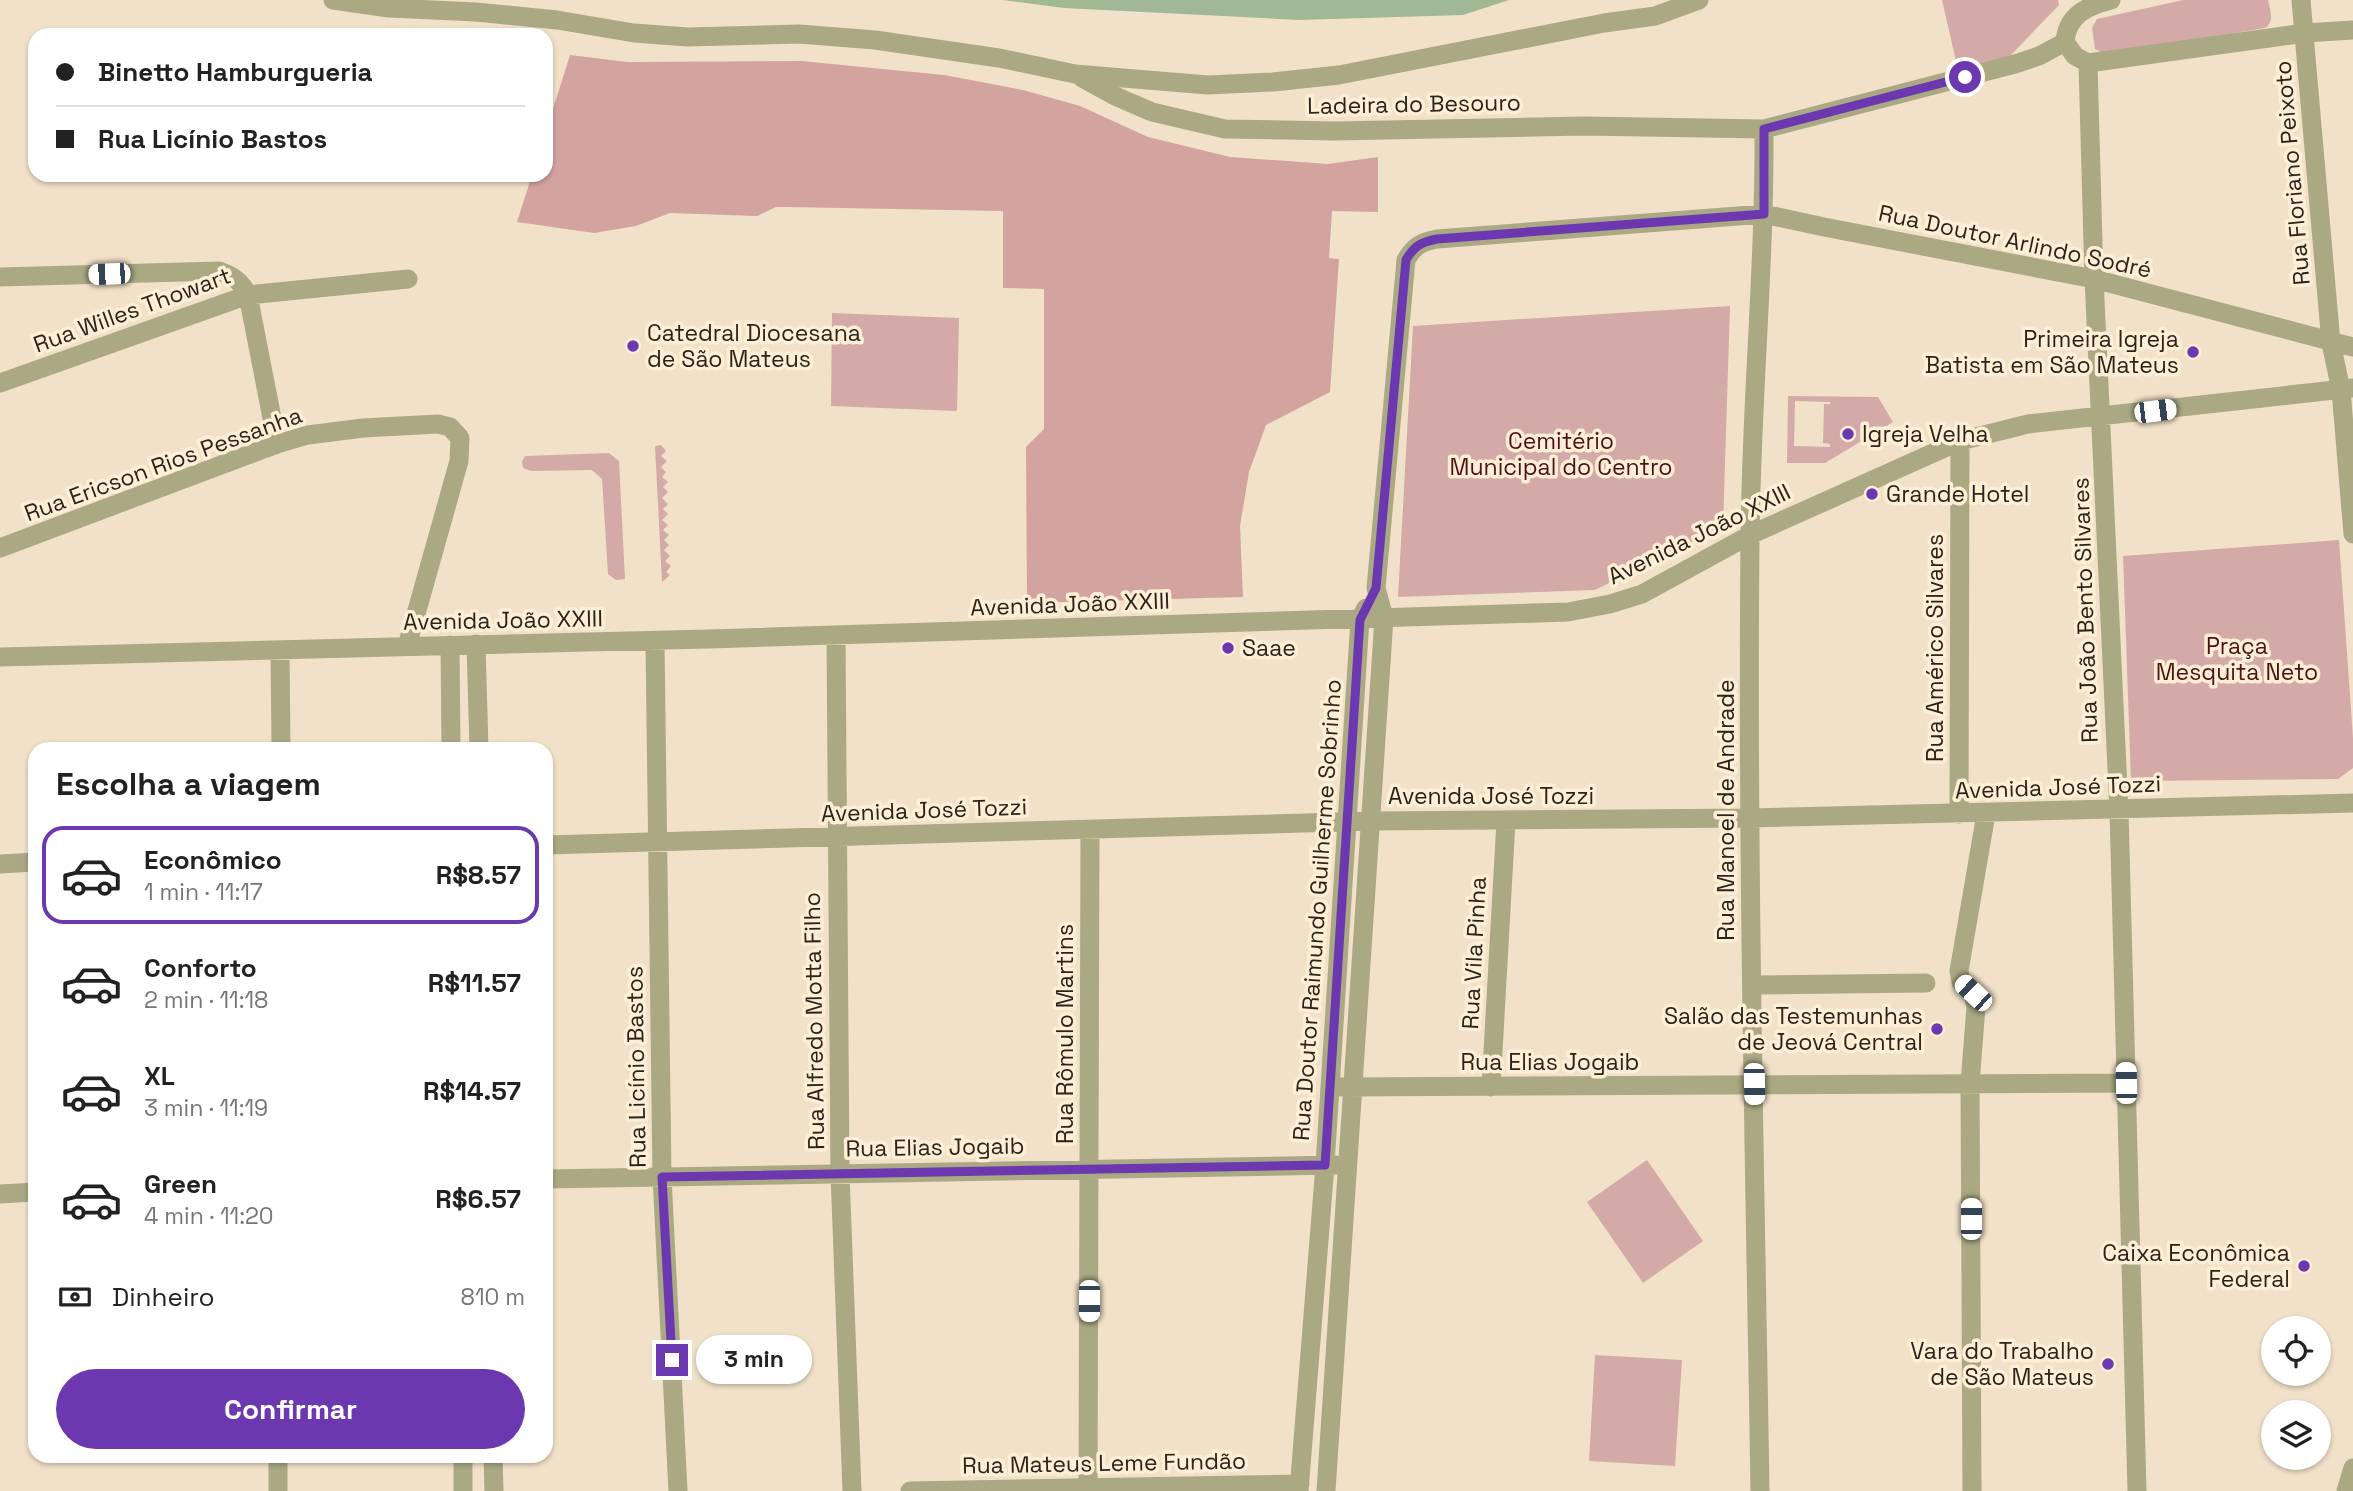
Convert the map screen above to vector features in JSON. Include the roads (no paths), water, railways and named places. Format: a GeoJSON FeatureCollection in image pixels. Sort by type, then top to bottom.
{"type":"FeatureCollection","features":[{"type":"Feature","properties":{"kind":"street"},"geometry":{"type":"LineString","coordinates":[[333,0],[389,8],[476,12],[556,20],[634,33],[688,37],[799,34],[875,40],[999,58],[1075,74],[1208,85],[1339,75],[1604,23],[1655,16],[1699,0]]}},
{"type":"Feature","properties":{"kind":"street"},"geometry":{"type":"LineString","coordinates":[[2111,0],[2094,4],[2075,17],[2066,30],[2065,42],[2075,56],[2088,63],[2305,33],[2353,30]]}},
{"type":"Feature","properties":{"kind":"street","name":"Rua Floriano Peixoto"},"geometry":{"type":"LineString","coordinates":[[2301,0],[2331,342]]}},
{"type":"Feature","properties":{"kind":"street","name":"Ladeira do Besouro"},"geometry":{"type":"LineString","coordinates":[[1075,74],[1115,96],[1152,111],[1225,129],[1335,131],[1584,125],[1764,129],[2015,64],[2039,56],[2065,42]]}},
{"type":"Feature","properties":{"kind":"street","name":"Rua João Bento Silvares"},"geometry":{"type":"LineString","coordinates":[[2088,63],[2094,279],[2119,811],[2137,1491]]}},
{"type":"Feature","properties":{"kind":"street","name":"Rua Manoel de Andrade"},"geometry":{"type":"LineString","coordinates":[[1760,1491],[1750,818],[1750,535],[1764,214],[1764,129]]}},
{"type":"Feature","properties":{"kind":"street","name":"Rua Doutor Arlindo Sodré"},"geometry":{"type":"LineString","coordinates":[[1406,260],[1412,250],[1422,242],[1437,239],[1764,214],[2094,279],[2353,347]]}},
{"type":"Feature","properties":{"kind":"street","name":"Rua Doutor Raimundo Guilherme Sobrinho"},"geometry":{"type":"LineString","coordinates":[[1325,1491],[1384,618],[1376,588],[1406,260]]}},
{"type":"Feature","properties":{"kind":"street"},"geometry":{"type":"LineString","coordinates":[[0,277],[219,271],[232,275],[242,284],[248,295],[277,444]]}},
{"type":"Feature","properties":{"kind":"street","name":"Rua Willes Thowart"},"geometry":{"type":"LineString","coordinates":[[0,383],[248,295],[408,279]]}},
{"type":"Feature","properties":{"kind":"street"},"geometry":{"type":"LineString","coordinates":[[2331,342],[2347,389],[2353,534]]}},
{"type":"Feature","properties":{"kind":"street"},"geometry":{"type":"LineString","coordinates":[[2101,417],[2347,389]]}},
{"type":"Feature","properties":{"kind":"street","name":"Avenida João XXIII"},"geometry":{"type":"LineString","coordinates":[[0,657],[655,642],[1568,612],[1610,604],[1642,594],[1750,535],[1960,441],[2028,424],[2101,417]]}},
{"type":"Feature","properties":{"kind":"street","name":"Rua Ericson Rios Pessanha"},"geometry":{"type":"LineString","coordinates":[[0,548],[277,444],[308,435],[363,428],[438,424],[450,427],[460,438],[459,461],[407,646]]}},
{"type":"Feature","properties":{"kind":"street","name":"Rua Américo Silvares"},"geometry":{"type":"LineString","coordinates":[[1959,814],[1960,441]]}},
{"type":"Feature","properties":{"kind":"street","name":"Rua Doutor Raimundo Guilherme Sobrinho"},"geometry":{"type":"LineString","coordinates":[[1300,1488],[1325,1165],[1360,620],[1376,588]]}},
{"type":"Feature","properties":{"kind":"street","name":"Rua Alfredo Motta Filho"},"geometry":{"type":"LineString","coordinates":[[836,635],[840,1173],[852,1491]]}},
{"type":"Feature","properties":{"kind":"street","name":"Rua Licínio Bastos"},"geometry":{"type":"LineString","coordinates":[[655,642],[662,1177],[678,1491]]}},
{"type":"Feature","properties":{"kind":"street"},"geometry":{"type":"LineString","coordinates":[[476,644],[479,742]]}},
{"type":"Feature","properties":{"kind":"street"},"geometry":{"type":"LineString","coordinates":[[450,645],[451,742]]}},
{"type":"Feature","properties":{"kind":"street"},"geometry":{"type":"LineString","coordinates":[[280,650],[281,742]]}},
{"type":"Feature","properties":{"kind":"street"},"geometry":{"type":"LineString","coordinates":[[1353,722],[1376,723]]}},
{"type":"Feature","properties":{"kind":"street","name":"Avenida José Tozzi"},"geometry":{"type":"LineString","coordinates":[[553,845],[1372,821],[1986,814],[2353,803]]}},
{"type":"Feature","properties":{"kind":"street"},"geometry":{"type":"LineString","coordinates":[[1972,1491],[1970,1083],[1976,999],[1961,982],[1959,971],[1986,814]]}},
{"type":"Feature","properties":{"kind":"street","name":"Rua Vila Pinha"},"geometry":{"type":"LineString","coordinates":[[1490,1087],[1506,821]]}},
{"type":"Feature","properties":{"kind":"street","name":"Rua Rômulo Martins"},"geometry":{"type":"LineString","coordinates":[[1088,1489],[1090,830]]}},
{"type":"Feature","properties":{"kind":"street"},"geometry":{"type":"LineString","coordinates":[[0,864],[28,862]]}},
{"type":"Feature","properties":{"kind":"street"},"geometry":{"type":"LineString","coordinates":[[1752,985],[1926,983]]}},
{"type":"Feature","properties":{"kind":"street","name":"Rua Elias Jogaib"},"geometry":{"type":"LineString","coordinates":[[1329,1086],[2126,1083]]}},
{"type":"Feature","properties":{"kind":"street","name":"Rua Elias Jogaib"},"geometry":{"type":"LineString","coordinates":[[553,1179],[1347,1165]]}},
{"type":"Feature","properties":{"kind":"street"},"geometry":{"type":"LineString","coordinates":[[0,1194],[28,1192]]}},
{"type":"Feature","properties":{"kind":"street"},"geometry":{"type":"LineString","coordinates":[[278,1463],[278,1491]]}},
{"type":"Feature","properties":{"kind":"street"},"geometry":{"type":"LineString","coordinates":[[463,1463],[463,1491]]}},
{"type":"Feature","properties":{"kind":"street"},"geometry":{"type":"LineString","coordinates":[[493,1463],[494,1491]]}},
{"type":"Feature","properties":{"kind":"street"},"geometry":{"type":"LineString","coordinates":[[2346,1491],[2353,1468]]}},
{"type":"Feature","properties":{"kind":"street","name":"Rua Mateus Leme Fundão"},"geometry":{"type":"LineString","coordinates":[[910,1491],[1300,1488]]}},
{"type":"Feature","properties":{"kind":"place","name":"Catedral Diocesana de São Mateus"},"geometry":{"type":"Point","coordinates":[633,346]}},
{"type":"Feature","properties":{"kind":"place","name":"Primeira Igreja Batista em São Mateus"},"geometry":{"type":"Point","coordinates":[2193,352]}},
{"type":"Feature","properties":{"kind":"place","name":"Igreja Velha"},"geometry":{"type":"Point","coordinates":[1848,434]}},
{"type":"Feature","properties":{"kind":"place","name":"Grande Hotel"},"geometry":{"type":"Point","coordinates":[1872,494]}},
{"type":"Feature","properties":{"kind":"place","name":"Saae"},"geometry":{"type":"Point","coordinates":[1228,648]}},
{"type":"Feature","properties":{"kind":"place","name":"Salão das Testemunhas de Jeová Central"},"geometry":{"type":"Point","coordinates":[1937,1029]}},
{"type":"Feature","properties":{"kind":"place","name":"Caixa Econômica Federal"},"geometry":{"type":"Point","coordinates":[2304,1266]}},
{"type":"Feature","properties":{"kind":"place","name":"Vara do Trabalho de São Mateus"},"geometry":{"type":"Point","coordinates":[2108,1364]}},
{"type":"Feature","properties":{"kind":"park label","name":"Cemitério Municipal do Centro"},"geometry":{"type":"Point","coordinates":[1561,454]}},
{"type":"Feature","properties":{"kind":"park label","name":"Praça Mesquita Neto"},"geometry":{"type":"Point","coordinates":[2237,659]}}]}
